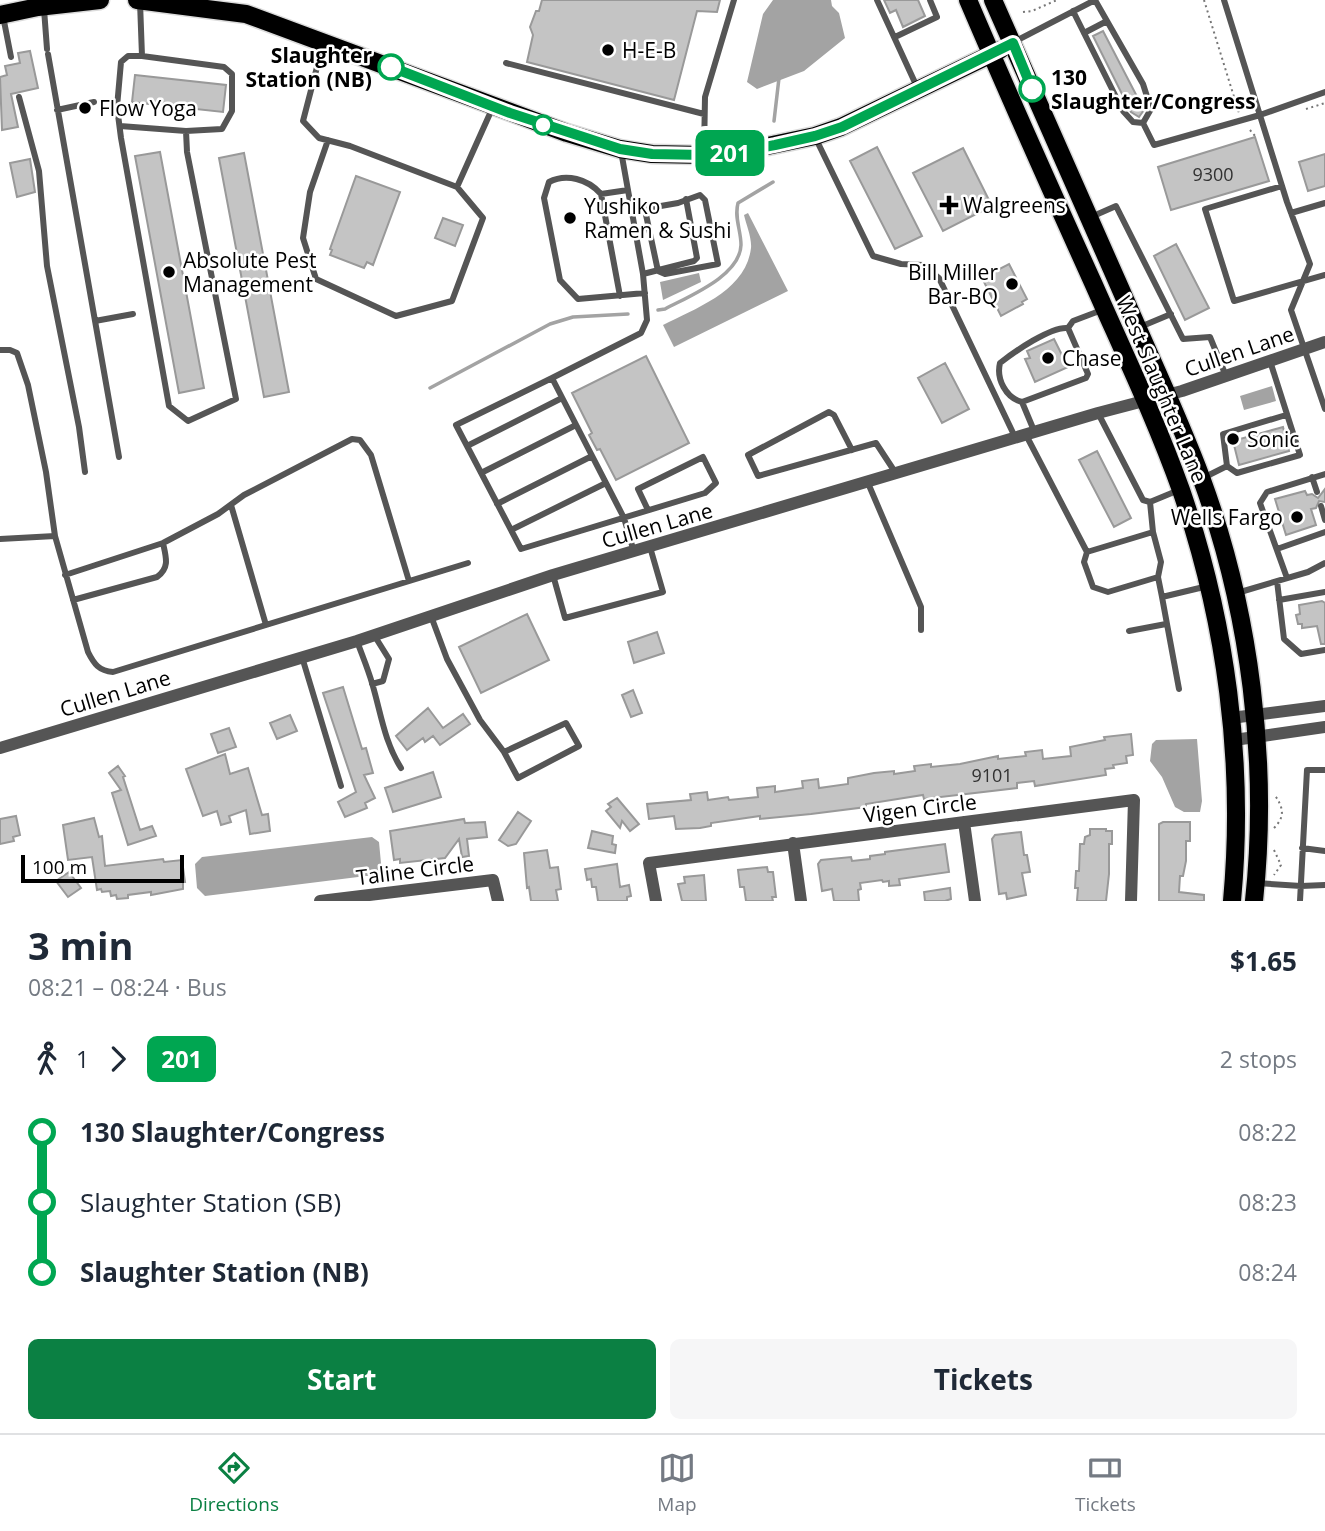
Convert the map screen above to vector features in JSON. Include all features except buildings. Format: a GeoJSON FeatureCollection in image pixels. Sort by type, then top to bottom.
{"type":"FeatureCollection","features":[{"type":"Feature","properties":{"kind":"main road"},"geometry":{"type":"LineString","coordinates":[[1,14],[44,3],[100,0]]}},
{"type":"Feature","properties":{"kind":"main road"},"geometry":{"type":"LineString","coordinates":[[139,0],[246,14],[567,133],[620,149],[652,154],[704,155],[739,152],[815,136],[868,114],[1013,43]]}},
{"type":"Feature","properties":{"kind":"main road","name":"West Slaughter Lane"},"geometry":{"type":"LineString","coordinates":[[968,0],[1145,401],[1181,490],[1209,586],[1234,740],[1236,822],[1232,901]]}},
{"type":"Feature","properties":{"kind":"main road","name":"West Slaughter Lane"},"geometry":{"type":"LineString","coordinates":[[993,0],[1202,479],[1236,593],[1257,736],[1259,826],[1255,892]]}},
{"type":"Feature","properties":{"kind":"street","name":"Cullen Lane"},"geometry":{"type":"LineString","coordinates":[[0,748],[357,641],[553,575],[1166,395],[1325,342]]}},
{"type":"Feature","properties":{"kind":"street"},"geometry":{"type":"LineString","coordinates":[[1231,718],[1325,706]]}},
{"type":"Feature","properties":{"kind":"street"},"geometry":{"type":"LineString","coordinates":[[1234,740],[1325,727]]}},
{"type":"Feature","properties":{"kind":"street","name":"Vigen Circle"},"geometry":{"type":"LineString","coordinates":[[656,901],[649,863],[1134,800],[1135,841],[1131,901]]}},
{"type":"Feature","properties":{"kind":"street"},"geometry":{"type":"LineString","coordinates":[[964,822],[975,901]]}},
{"type":"Feature","properties":{"kind":"street"},"geometry":{"type":"LineString","coordinates":[[793,844],[801,901]]}},
{"type":"Feature","properties":{"kind":"street","name":"Taline Circle"},"geometry":{"type":"LineString","coordinates":[[320,901],[493,880],[498,901]]}},
{"type":"Feature","properties":{"kind":"lane"},"geometry":{"type":"LineString","coordinates":[[139,0],[142,57]]}},
{"type":"Feature","properties":{"kind":"lane"},"geometry":{"type":"LineString","coordinates":[[704,155],[705,97],[734,0]]}},
{"type":"Feature","properties":{"kind":"lane"},"geometry":{"type":"LineString","coordinates":[[877,0],[918,89]]}},
{"type":"Feature","properties":{"kind":"lane"},"geometry":{"type":"LineString","coordinates":[[895,37],[937,17],[930,0]]}},
{"type":"Feature","properties":{"kind":"lane"},"geometry":{"type":"LineString","coordinates":[[1013,43],[1095,0],[1143,84],[1152,109],[1143,123]]}},
{"type":"Feature","properties":{"kind":"lane"},"geometry":{"type":"LineString","coordinates":[[1224,0],[1282,186],[1310,264],[1291,310],[1325,409]]}},
{"type":"Feature","properties":{"kind":"lane"},"geometry":{"type":"LineString","coordinates":[[44,3],[57,110],[119,457]]}},
{"type":"Feature","properties":{"kind":"lane"},"geometry":{"type":"LineString","coordinates":[[1073,11],[1123,111],[1133,122],[1143,123]]}},
{"type":"Feature","properties":{"kind":"lane"},"geometry":{"type":"LineString","coordinates":[[1,14],[12,57]]}},
{"type":"Feature","properties":{"kind":"lane"},"geometry":{"type":"LineString","coordinates":[[1084,33],[1107,21]]}},
{"type":"Feature","properties":{"kind":"lane"},"geometry":{"type":"LineString","coordinates":[[324,42],[303,121],[319,138],[328,140],[350,146],[457,187],[483,218],[452,300],[396,316],[316,279],[303,238],[310,192],[328,140]]}},
{"type":"Feature","properties":{"kind":"lane"},"geometry":{"type":"LineString","coordinates":[[120,126],[186,131],[222,130],[232,111],[232,74],[224,67],[128,55],[121,62],[117,107],[120,126],[169,406],[188,421],[236,399],[187,152],[186,131]]}},
{"type":"Feature","properties":{"kind":"lane"},"geometry":{"type":"LineString","coordinates":[[506,63],[704,114]]}},
{"type":"Feature","properties":{"kind":"lane"},"geometry":{"type":"LineString","coordinates":[[1143,123],[1154,145],[1261,115],[1325,92]]}},
{"type":"Feature","properties":{"kind":"lane"},"geometry":{"type":"LineString","coordinates":[[19,97],[39,171],[44,204],[47,266],[79,427],[85,472]]}},
{"type":"Feature","properties":{"kind":"lane"},"geometry":{"type":"LineString","coordinates":[[57,110],[94,102]]}},
{"type":"Feature","properties":{"kind":"lane"},"geometry":{"type":"LineString","coordinates":[[457,187],[493,105]]}},
{"type":"Feature","properties":{"kind":"lane"},"geometry":{"type":"LineString","coordinates":[[815,136],[873,256],[901,264],[923,265],[939,278],[1087,552],[1084,562],[1093,587],[1108,592],[1158,577]]}},
{"type":"Feature","properties":{"kind":"lane"},"geometry":{"type":"LineString","coordinates":[[620,149],[643,274],[647,320],[641,333],[456,425],[521,549],[705,493],[716,484],[703,457],[638,489],[648,510]]}},
{"type":"Feature","properties":{"kind":"lane"},"geometry":{"type":"LineString","coordinates":[[620,296],[601,194],[592,183],[564,177],[549,182],[544,190],[544,198],[560,280],[564,286],[578,299],[620,296],[645,293]]}},
{"type":"Feature","properties":{"kind":"lane"},"geometry":{"type":"LineString","coordinates":[[1282,186],[1205,209],[1234,301],[1325,275]]}},
{"type":"Feature","properties":{"kind":"lane"},"geometry":{"type":"LineString","coordinates":[[601,194],[628,190]]}},
{"type":"Feature","properties":{"kind":"lane"},"geometry":{"type":"LineString","coordinates":[[632,211],[678,204],[700,195],[705,200],[718,264],[665,274],[658,271]]}},
{"type":"Feature","properties":{"kind":"lane"},"geometry":{"type":"LineString","coordinates":[[643,274],[697,258],[686,199]]}},
{"type":"Feature","properties":{"kind":"lane"},"geometry":{"type":"LineString","coordinates":[[1291,213],[1325,203]]}},
{"type":"Feature","properties":{"kind":"lane"},"geometry":{"type":"LineString","coordinates":[[1089,218],[1116,206],[1183,339],[1210,337],[1226,376]]}},
{"type":"Feature","properties":{"kind":"lane"},"geometry":{"type":"LineString","coordinates":[[645,210],[658,271]]}},
{"type":"Feature","properties":{"kind":"lane"},"geometry":{"type":"LineString","coordinates":[[637,239],[649,228]]}},
{"type":"Feature","properties":{"kind":"lane"},"geometry":{"type":"LineString","coordinates":[[1069,328],[1073,321],[1104,309]]}},
{"type":"Feature","properties":{"kind":"lane"},"geometry":{"type":"LineString","coordinates":[[95,321],[132,314]]}},
{"type":"Feature","properties":{"kind":"lane"},"geometry":{"type":"LineString","coordinates":[[1137,328],[1171,314]]}},
{"type":"Feature","properties":{"kind":"lane"},"geometry":{"type":"LineString","coordinates":[[1063,327],[1069,328],[1088,374],[1086,378],[1022,402],[1011,397],[999,372],[1000,363],[1034,341],[1063,327]]}},
{"type":"Feature","properties":{"kind":"lane"},"geometry":{"type":"LineString","coordinates":[[0,350],[18,353],[22,362],[65,575],[93,662],[106,672],[468,563]]}},
{"type":"Feature","properties":{"kind":"lane"},"geometry":{"type":"LineString","coordinates":[[1269,360],[1300,455],[1237,473],[1227,466],[1223,434],[1286,415]]}},
{"type":"Feature","properties":{"kind":"lane"},"geometry":{"type":"LineString","coordinates":[[552,378],[624,518],[634,552]]}},
{"type":"Feature","properties":{"kind":"lane"},"geometry":{"type":"LineString","coordinates":[[467,446],[562,398]]}},
{"type":"Feature","properties":{"kind":"lane"},"geometry":{"type":"LineString","coordinates":[[1022,402],[1026,435]]}},
{"type":"Feature","properties":{"kind":"lane"},"geometry":{"type":"LineString","coordinates":[[852,450],[834,415],[829,412],[748,456],[758,476],[852,450],[876,443],[896,474]]}},
{"type":"Feature","properties":{"kind":"lane"},"geometry":{"type":"LineString","coordinates":[[1098,414],[1143,500],[1150,502],[1181,490]]}},
{"type":"Feature","properties":{"kind":"lane"},"geometry":{"type":"LineString","coordinates":[[481,473],[576,425]]}},
{"type":"Feature","properties":{"kind":"lane"},"geometry":{"type":"LineString","coordinates":[[65,575],[163,543],[195,527],[244,495],[352,439],[360,440],[371,455],[409,581]]}},
{"type":"Feature","properties":{"kind":"lane"},"geometry":{"type":"LineString","coordinates":[[497,504],[592,456]]}},
{"type":"Feature","properties":{"kind":"lane"},"geometry":{"type":"LineString","coordinates":[[1202,479],[1227,466]]}},
{"type":"Feature","properties":{"kind":"lane"},"geometry":{"type":"LineString","coordinates":[[1287,578],[1260,503],[1267,492],[1325,474]]}},
{"type":"Feature","properties":{"kind":"lane"},"geometry":{"type":"LineString","coordinates":[[1312,477],[1317,492]]}},
{"type":"Feature","properties":{"kind":"lane"},"geometry":{"type":"LineString","coordinates":[[511,530],[606,483]]}},
{"type":"Feature","properties":{"kind":"lane"},"geometry":{"type":"LineString","coordinates":[[867,483],[921,607],[921,631]]}},
{"type":"Feature","properties":{"kind":"lane"},"geometry":{"type":"LineString","coordinates":[[1150,502],[1153,532],[1161,562],[1158,577],[1179,688]]}},
{"type":"Feature","properties":{"kind":"lane"},"geometry":{"type":"LineString","coordinates":[[231,505],[266,625]]}},
{"type":"Feature","properties":{"kind":"lane"},"geometry":{"type":"LineString","coordinates":[[1321,506],[1325,520]]}},
{"type":"Feature","properties":{"kind":"lane"},"geometry":{"type":"LineString","coordinates":[[1087,552],[1153,532]]}},
{"type":"Feature","properties":{"kind":"lane"},"geometry":{"type":"LineString","coordinates":[[1277,549],[1325,532]]}},
{"type":"Feature","properties":{"kind":"lane"},"geometry":{"type":"LineString","coordinates":[[0,539],[55,536]]}},
{"type":"Feature","properties":{"kind":"lane"},"geometry":{"type":"LineString","coordinates":[[73,600],[158,577],[164,572],[167,563],[163,543]]}},
{"type":"Feature","properties":{"kind":"lane"},"geometry":{"type":"LineString","coordinates":[[553,575],[565,618],[663,592],[650,547]]}},
{"type":"Feature","properties":{"kind":"lane"},"geometry":{"type":"LineString","coordinates":[[1236,593],[1308,572],[1325,564]]}},
{"type":"Feature","properties":{"kind":"lane"},"geometry":{"type":"LineString","coordinates":[[1277,581],[1284,639],[1301,654],[1325,650]]}},
{"type":"Feature","properties":{"kind":"lane"},"geometry":{"type":"LineString","coordinates":[[1162,597],[1209,586]]}},
{"type":"Feature","properties":{"kind":"lane"},"geometry":{"type":"LineString","coordinates":[[1279,600],[1325,592]]}},
{"type":"Feature","properties":{"kind":"lane"},"geometry":{"type":"LineString","coordinates":[[431,616],[447,659],[480,720],[504,752],[518,778],[579,746],[566,723],[504,752]]}},
{"type":"Feature","properties":{"kind":"lane"},"geometry":{"type":"LineString","coordinates":[[1129,631],[1167,624]]}},
{"type":"Feature","properties":{"kind":"lane"},"geometry":{"type":"LineString","coordinates":[[372,684],[383,681],[389,659],[374,635]]}},
{"type":"Feature","properties":{"kind":"lane"},"geometry":{"type":"LineString","coordinates":[[357,641],[372,684],[380,721],[391,752],[401,768]]}},
{"type":"Feature","properties":{"kind":"lane"},"geometry":{"type":"LineString","coordinates":[[302,657],[341,786]]}},
{"type":"Feature","properties":{"kind":"lane"},"geometry":{"type":"LineString","coordinates":[[1300,901],[1307,770],[1325,770]]}},
{"type":"Feature","properties":{"kind":"lane"},"geometry":{"type":"LineString","coordinates":[[1302,848],[1325,851]]}},
{"type":"Feature","properties":{"kind":"lane"},"geometry":{"type":"LineString","coordinates":[[1255,892],[1325,885]]}},
{"type":"Feature","properties":{"kind":"path"},"geometry":{"type":"LineString","coordinates":[[1023,12],[1057,0]]}},
{"type":"Feature","properties":{"kind":"path"},"geometry":{"type":"LineString","coordinates":[[1204,0],[1240,114]]}},
{"type":"Feature","properties":{"kind":"path"},"geometry":{"type":"LineString","coordinates":[[1301,110],[1325,103]]}},
{"type":"Feature","properties":{"kind":"path"},"geometry":{"type":"LineString","coordinates":[[1250,130],[1255,136]]}},
{"type":"Feature","properties":{"kind":"path"},"geometry":{"type":"LineString","coordinates":[[1271,790],[1283,812],[1272,830]]}},
{"type":"Feature","properties":{"kind":"path"},"geometry":{"type":"LineString","coordinates":[[1271,847],[1281,865],[1273,876]]}},
{"type":"Feature","properties":{"kind":"shaded area"},"geometry":{"type":"Polygon","coordinates":[[[773,0],[831,0],[832,6],[839,13],[845,38],[804,71],[757,89],[747,82],[763,14],[773,0]]]}},
{"type":"Feature","properties":{"kind":"shaded area"},"geometry":{"type":"Polygon","coordinates":[[[748,213],[788,291],[674,347],[663,325],[704,305],[730,287],[740,276],[751,248],[744,215],[748,213]]]}},
{"type":"Feature","properties":{"kind":"shaded area"},"geometry":{"type":"Polygon","coordinates":[[[699,273],[701,282],[663,300],[660,282],[699,273]]]}},
{"type":"Feature","properties":{"kind":"shaded area"},"geometry":{"type":"Polygon","coordinates":[[[1272,386],[1276,401],[1244,410],[1240,396],[1272,386]]]}},
{"type":"Feature","properties":{"kind":"shaded area"},"geometry":{"type":"Polygon","coordinates":[[[1197,739],[1202,801],[1200,812],[1184,812],[1175,807],[1162,777],[1150,761],[1152,744],[1156,740],[1197,739]]]}},
{"type":"Feature","properties":{"kind":"shaded area"},"geometry":{"type":"Polygon","coordinates":[[[372,837],[379,842],[382,874],[205,896],[197,888],[195,864],[202,857],[372,837]]]}},
{"type":"Feature","properties":{"kind":"waterway"},"geometry":{"type":"LineString","coordinates":[[774,121],[779,78]]}},
{"type":"Feature","properties":{"kind":"waterway"},"geometry":{"type":"LineString","coordinates":[[658,310],[665,309],[712,284],[732,266],[741,245],[738,203],[773,182]]}},
{"type":"Feature","properties":{"kind":"waterway"},"geometry":{"type":"LineString","coordinates":[[430,388],[550,324],[573,317],[628,314]]}},
{"type":"Feature","properties":{"kind":"bus line","name":"201"},"geometry":{"type":"LineString","coordinates":[[391,67],[567,133],[620,149],[652,154],[704,155],[739,152],[815,136],[842,127],[1013,43],[1032,89]]}},
{"type":"Feature","properties":{"kind":"place","name":"H-E-B"},"geometry":{"type":"Point","coordinates":[608,50]}},
{"type":"Feature","properties":{"kind":"place","name":"Slaughter Station (NB)"},"geometry":{"type":"Point","coordinates":[391,67]}},
{"type":"Feature","properties":{"kind":"place","name":"130 Slaughter/Congress"},"geometry":{"type":"Point","coordinates":[1032,89]}},
{"type":"Feature","properties":{"kind":"place","name":"Flow Yoga"},"geometry":{"type":"Point","coordinates":[85,108]}},
{"type":"Feature","properties":{"kind":"place","name":"Walgreens"},"geometry":{"type":"Point","coordinates":[949,205]}},
{"type":"Feature","properties":{"kind":"place","name":"Yushiko Ramen & Sushi"},"geometry":{"type":"Point","coordinates":[570,218]}},
{"type":"Feature","properties":{"kind":"place","name":"Absolute Pest Management"},"geometry":{"type":"Point","coordinates":[169,272]}},
{"type":"Feature","properties":{"kind":"place","name":"Bill Miller Bar-BQ"},"geometry":{"type":"Point","coordinates":[1012,284]}},
{"type":"Feature","properties":{"kind":"place","name":"Chase"},"geometry":{"type":"Point","coordinates":[1048,358]}},
{"type":"Feature","properties":{"kind":"place","name":"Sonic"},"geometry":{"type":"Point","coordinates":[1233,439]}},
{"type":"Feature","properties":{"kind":"place","name":"Wells Fargo"},"geometry":{"type":"Point","coordinates":[1297,517]}}]}
